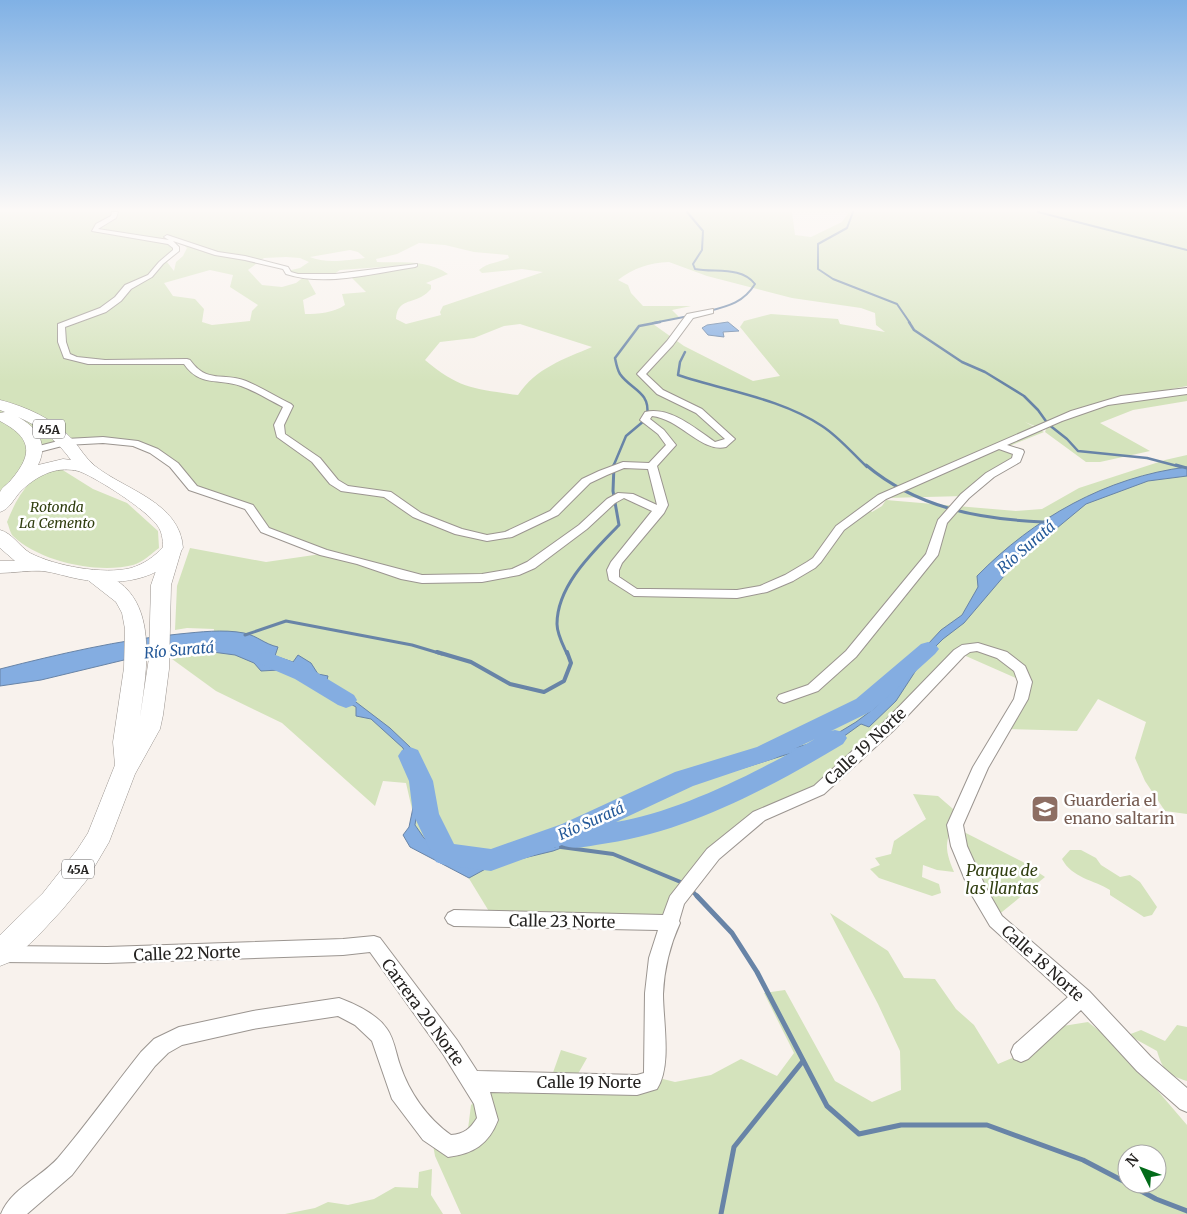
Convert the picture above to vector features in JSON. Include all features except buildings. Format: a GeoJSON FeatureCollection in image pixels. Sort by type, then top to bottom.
{"type":"FeatureCollection","features":[{"type":"Feature","properties":{"kind":"highway","name":"45A"},"geometry":{"type":"LineString","coordinates":[[0,405],[39,420],[66,442],[88,469],[155,513],[169,529],[174,548],[158,562],[138,572],[116,577],[94,577],[42,566],[16,553],[0,536]]}},
{"type":"Feature","properties":{"kind":"highway","name":"45A"},"geometry":{"type":"LineString","coordinates":[[0,415],[23,426],[34,441],[35,450],[27,471],[0,506]]}},
{"type":"Feature","properties":{"kind":"highway","name":"45A"},"geometry":{"type":"LineString","coordinates":[[17,484],[29,475],[48,468],[68,465],[88,469]]}},
{"type":"Feature","properties":{"kind":"highway"},"geometry":{"type":"LineString","coordinates":[[0,567],[42,566]]}},
{"type":"Feature","properties":{"kind":"main road","name":"45A"},"geometry":{"type":"LineString","coordinates":[[0,954],[37,917],[82,864],[96,842],[127,765],[148,733],[158,664],[159,592],[162,576],[174,548]]}},
{"type":"Feature","properties":{"kind":"main road","name":"45A"},"geometry":{"type":"LineString","coordinates":[[94,577],[112,587],[126,600],[134,616],[136,634],[135,666],[125,745],[127,765]]}},
{"type":"Feature","properties":{"kind":"street"},"geometry":{"type":"LineString","coordinates":[[156,269],[150,276],[128,287],[103,310],[61,326],[64,352],[68,356],[79,360],[187,362],[194,372],[203,377],[245,384],[288,406],[279,425],[280,435],[316,460],[334,482],[345,489],[387,494],[417,515],[458,532],[479,537],[495,538],[508,535],[554,513],[577,489],[593,477],[623,465],[652,466],[671,445],[661,432],[646,420],[648,414],[654,413],[680,422],[713,445],[723,445],[729,441],[730,438],[698,411],[660,392],[641,374],[670,343],[691,315],[710,311]]}},
{"type":"Feature","properties":{"kind":"street"},"geometry":{"type":"LineString","coordinates":[[286,269],[288,273],[298,276],[352,274],[389,269]]}},
{"type":"Feature","properties":{"kind":"street"},"geometry":{"type":"LineString","coordinates":[[652,466],[663,505],[617,562],[613,576],[618,583],[634,592],[648,594],[737,594],[749,592],[789,578],[811,565],[817,560],[840,528],[877,500],[1035,429],[1099,405],[1120,399],[1187,391]]}},
{"type":"Feature","properties":{"kind":"street"},"geometry":{"type":"LineString","coordinates":[[35,450],[66,442],[103,440],[135,443],[154,451],[174,465],[193,488],[249,506],[265,530],[324,553],[422,579],[482,578],[515,572],[531,565],[583,527],[614,499],[622,495],[629,496],[660,511]]}},
{"type":"Feature","properties":{"kind":"street"},"geometry":{"type":"LineString","coordinates":[[784,698],[813,688],[851,654],[932,555],[942,522],[965,496],[990,475],[1017,459],[1019,452],[998,446]]}},
{"type":"Feature","properties":{"kind":"street","name":"Calle 18 Norte"},"geometry":{"type":"LineString","coordinates":[[959,653],[967,648],[978,647],[1002,655],[1020,669],[1025,682],[1020,699],[1005,729],[981,767],[955,825],[959,846],[967,869],[996,921],[1082,997],[1144,1064],[1187,1102]]}},
{"type":"Feature","properties":{"kind":"street","name":"Calle 19 Norte"},"geometry":{"type":"LineString","coordinates":[[472,1081],[637,1085],[650,1082],[654,1076],[654,993],[658,958],[676,901],[713,854],[759,816],[819,790],[889,726],[959,653]]}},
{"type":"Feature","properties":{"kind":"street","name":"Calle 23 Norte"},"geometry":{"type":"LineString","coordinates":[[454,918],[670,923]]}},
{"type":"Feature","properties":{"kind":"street","name":"Calle 22 Norte"},"geometry":{"type":"LineString","coordinates":[[0,954],[108,955],[343,947],[374,944]]}},
{"type":"Feature","properties":{"kind":"street","name":"Carrera 20 Norte"},"geometry":{"type":"LineString","coordinates":[[12,1214],[28,1197],[64,1166],[148,1059],[161,1046],[179,1036],[253,1020],[339,1007],[362,1018],[380,1035],[399,1092],[430,1133],[448,1146],[465,1145],[480,1134],[488,1120],[484,1101],[444,1040],[374,944]]}},
{"type":"Feature","properties":{"kind":"street"},"geometry":{"type":"LineString","coordinates":[[1022,1052],[1082,997]]}},
{"type":"Feature","properties":{"kind":"green space"},"geometry":{"type":"Polygon","coordinates":[[[0,269],[172,269],[174,271],[175,269],[250,269],[248,270],[262,285],[282,287],[296,283],[305,276],[298,276],[287,271],[297,269],[359,269],[340,270],[334,274],[335,276],[306,276],[316,294],[303,300],[305,314],[336,310],[345,305],[342,294],[366,292],[350,276],[391,269],[439,269],[448,274],[426,283],[431,285],[431,289],[428,292],[401,306],[396,319],[406,324],[441,315],[440,312],[443,306],[543,272],[522,269],[482,273],[479,270],[480,269],[637,269],[618,280],[628,285],[631,293],[643,306],[691,306],[672,310],[680,318],[653,324],[684,346],[753,381],[780,376],[740,327],[744,321],[771,314],[838,319],[840,324],[885,332],[876,325],[875,313],[861,308],[792,298],[707,276],[687,269],[1187,269],[1187,386],[1162,391],[1187,388],[1187,401],[1133,410],[1100,423],[1150,451],[1100,462],[1086,462],[1045,432],[1047,427],[1044,430],[1025,422],[1044,432],[1007,447],[1018,451],[1015,459],[965,496],[886,498],[870,510],[872,512],[882,506],[886,500],[1016,511],[1042,509],[1079,488],[1165,460],[1187,455],[1187,814],[1165,811],[1145,781],[1135,758],[1146,722],[1098,699],[1077,731],[1005,729],[1025,682],[959,653],[819,790],[743,827],[667,919],[490,913],[468,877],[417,831],[406,783],[383,781],[375,806],[282,723],[216,691],[172,659],[212,652],[214,629],[187,628],[175,630],[177,586],[190,548],[266,562],[321,554],[273,534],[239,501],[199,492],[175,463],[125,441],[103,440],[35,450],[33,459],[0,493],[0,269]],[[210,270],[164,283],[173,296],[195,299],[204,309],[202,322],[212,325],[250,321],[252,311],[258,305],[230,287],[233,275],[210,270]],[[520,324],[504,326],[474,338],[440,342],[425,360],[448,377],[468,386],[518,395],[533,378],[551,365],[592,347],[520,324]]]}},
{"type":"Feature","properties":{"kind":"green space","name":"Rotonda La Cemento"},"geometry":{"type":"Polygon","coordinates":[[[61,469],[93,489],[127,503],[158,531],[159,548],[137,564],[103,568],[70,564],[38,553],[24,545],[13,536],[7,522],[15,503],[33,480],[50,471],[61,469]]]}},
{"type":"Feature","properties":{"kind":"green space"},"geometry":{"type":"Polygon","coordinates":[[[913,794],[938,796],[960,815],[951,830],[947,842],[948,855],[954,872],[937,870],[923,865],[922,877],[939,884],[941,893],[932,896],[879,878],[870,869],[880,865],[875,858],[891,854],[894,841],[926,819],[913,794]]]}},
{"type":"Feature","properties":{"kind":"green space","name":"Parque de las llantas"},"geometry":{"type":"Polygon","coordinates":[[[960,830],[1023,862],[1045,877],[997,916],[967,869],[960,830]]]}},
{"type":"Feature","properties":{"kind":"green space"},"geometry":{"type":"Polygon","coordinates":[[[1070,850],[1081,850],[1096,858],[1101,865],[1120,877],[1130,875],[1140,882],[1157,907],[1152,915],[1144,917],[1110,895],[1110,890],[1077,875],[1062,859],[1070,850]]]}},
{"type":"Feature","properties":{"kind":"green space"},"geometry":{"type":"Polygon","coordinates":[[[830,913],[888,951],[904,978],[935,979],[956,1009],[974,1025],[998,1064],[1033,1049],[1063,1026],[1088,1022],[1121,1048],[1187,1125],[1187,1214],[461,1214],[435,1156],[430,1128],[466,1145],[471,1105],[507,1072],[550,1081],[561,1050],[587,1058],[575,1079],[608,1085],[643,1074],[675,1082],[711,1075],[741,1059],[777,1076],[794,1053],[764,993],[785,990],[835,1081],[872,1102],[901,1090],[900,1051],[878,1004],[830,913]]]}},
{"type":"Feature","properties":{"kind":"green space"},"geometry":{"type":"Polygon","coordinates":[[[1177,1025],[1187,1027],[1187,1081],[1175,1077],[1164,1068],[1157,1051],[1128,1035],[1141,1030],[1165,1041],[1177,1025]]]}},
{"type":"Feature","properties":{"kind":"green space"},"geometry":{"type":"Polygon","coordinates":[[[432,1169],[431,1195],[443,1214],[285,1214],[315,1208],[328,1202],[348,1205],[374,1199],[395,1187],[418,1188],[419,1172],[432,1169]]]}},
{"type":"Feature","properties":{"kind":"water"},"geometry":{"type":"Polygon","coordinates":[[[728,322],[739,331],[723,332],[724,337],[708,335],[702,328],[707,325],[728,322]]]}},
{"type":"Feature","properties":{"kind":"water"},"geometry":{"type":"Polygon","coordinates":[[[1187,467],[1187,476],[1148,481],[1086,504],[1016,562],[964,623],[943,639],[924,658],[896,701],[869,727],[861,724],[822,752],[804,750],[660,794],[587,832],[580,841],[553,851],[491,866],[469,878],[410,847],[403,835],[409,827],[415,798],[414,775],[403,748],[371,719],[356,716],[356,707],[323,689],[323,680],[312,678],[297,669],[261,671],[254,663],[235,655],[205,651],[124,660],[41,680],[0,686],[0,669],[89,648],[195,632],[228,631],[249,634],[278,647],[275,656],[293,662],[298,655],[311,663],[318,674],[328,676],[327,680],[390,728],[410,747],[420,770],[421,785],[415,825],[424,838],[455,862],[473,864],[543,850],[560,842],[562,833],[576,824],[594,824],[663,791],[782,751],[828,739],[876,707],[915,658],[941,630],[962,615],[978,587],[977,576],[1022,536],[1073,504],[1100,491],[1128,480],[1157,472],[1187,467]]]}},
{"type":"Feature","properties":{"kind":"waterway"},"geometry":{"type":"LineString","coordinates":[[695,269],[735,272],[749,278],[755,284],[741,299],[709,311]]}},
{"type":"Feature","properties":{"kind":"waterway"},"geometry":{"type":"LineString","coordinates":[[818,269],[833,279],[897,304],[910,323]]}},
{"type":"Feature","properties":{"kind":"waterway"},"geometry":{"type":"LineString","coordinates":[[653,323],[689,316]]}},
{"type":"Feature","properties":{"kind":"waterway"},"geometry":{"type":"LineString","coordinates":[[647,415],[646,401],[620,374],[615,358],[639,326],[660,322]]}},
{"type":"Feature","properties":{"kind":"waterway"},"geometry":{"type":"LineString","coordinates":[[909,322],[914,330],[962,362],[985,372],[1024,396],[1038,410],[1048,424],[1067,439],[1078,451],[1147,458],[1181,467]]}},
{"type":"Feature","properties":{"kind":"waterway"},"geometry":{"type":"LineString","coordinates":[[685,352],[680,362],[678,375],[752,396],[806,416],[834,435],[867,467]]}},
{"type":"Feature","properties":{"kind":"waterway"},"geometry":{"type":"LineString","coordinates":[[613,467],[626,436],[645,420]]}},
{"type":"Feature","properties":{"kind":"waterway"},"geometry":{"type":"LineString","coordinates":[[567,654],[557,628],[563,596],[570,582],[588,557],[619,525],[613,491],[614,465]]}},
{"type":"Feature","properties":{"kind":"waterway"},"geometry":{"type":"LineString","coordinates":[[866,465],[906,492],[928,501],[972,514],[1043,522]]}},
{"type":"Feature","properties":{"kind":"waterway"},"geometry":{"type":"LineString","coordinates":[[1176,465],[1187,468]]}},
{"type":"Feature","properties":{"kind":"waterway"},"geometry":{"type":"LineString","coordinates":[[245,635],[286,621],[412,645],[442,654]]}},
{"type":"Feature","properties":{"kind":"waterway","name":"Río Suratá"},"geometry":{"type":"LineString","coordinates":[[410,756],[421,781],[426,814],[445,854],[491,860],[571,831],[684,779],[765,753],[864,705],[928,649]]}},
{"type":"Feature","properties":{"kind":"waterway"},"geometry":{"type":"LineString","coordinates":[[437,652],[471,662],[510,684],[544,692],[564,681],[571,663],[567,652]]}},
{"type":"Feature","properties":{"kind":"waterway","name":"Río Suratá"},"geometry":{"type":"LineString","coordinates":[[268,659],[303,674],[346,700]]}},
{"type":"Feature","properties":{"kind":"waterway"},"geometry":{"type":"LineString","coordinates":[[572,838],[644,826],[694,808],[766,776],[835,738]]}},
{"type":"Feature","properties":{"kind":"waterway"},"geometry":{"type":"LineString","coordinates":[[533,845],[554,846]]}},
{"type":"Feature","properties":{"kind":"waterway"},"geometry":{"type":"LineString","coordinates":[[561,847],[613,854],[683,883]]}},
{"type":"Feature","properties":{"kind":"waterway"},"geometry":{"type":"LineString","coordinates":[[691,890],[697,896]]}},
{"type":"Feature","properties":{"kind":"waterway"},"geometry":{"type":"LineString","coordinates":[[697,896],[732,933],[757,972],[827,1106],[859,1134],[901,1125],[987,1125],[1083,1160],[1117,1178]]}},
{"type":"Feature","properties":{"kind":"waterway"},"geometry":{"type":"LineString","coordinates":[[721,1214],[734,1147],[803,1061]]}},
{"type":"Feature","properties":{"kind":"waterway"},"geometry":{"type":"LineString","coordinates":[[1147,1194],[1187,1211]]}},
{"type":"Feature","properties":{"kind":"place","name":"Guarderia el enano saltarin"},"geometry":{"type":"Point","coordinates":[1045,809]}}]}
